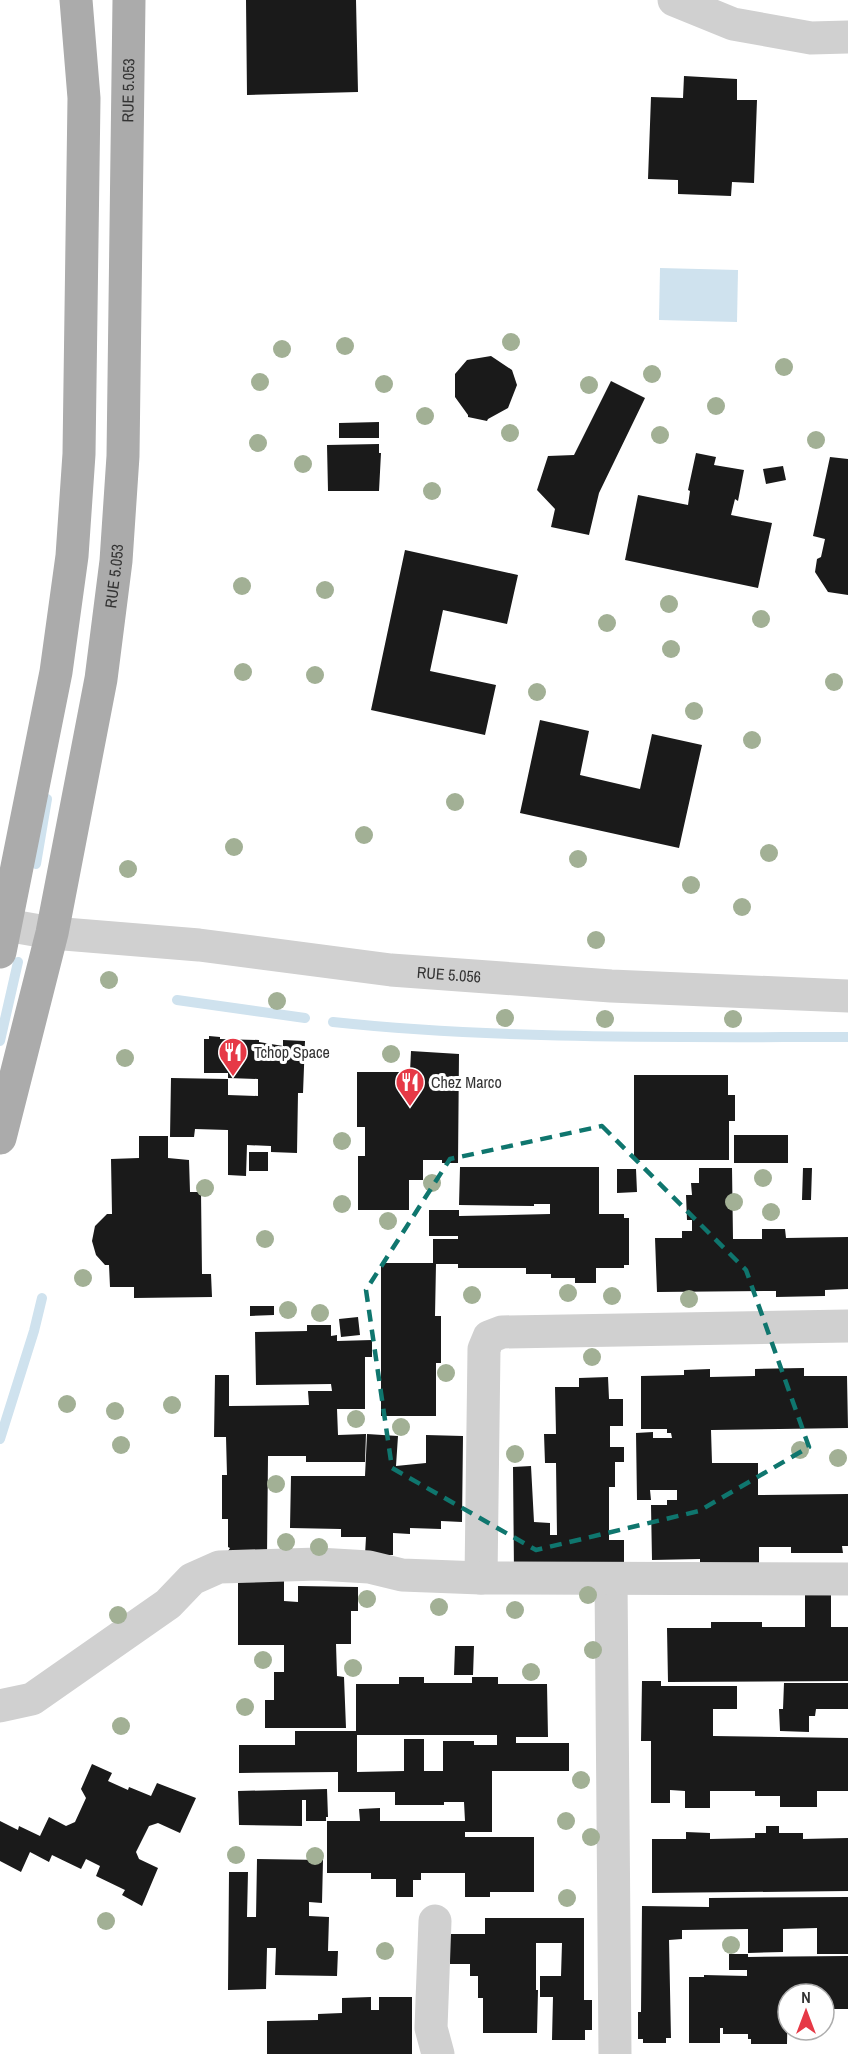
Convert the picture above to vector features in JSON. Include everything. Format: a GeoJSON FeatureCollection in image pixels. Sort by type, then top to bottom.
{"type":"FeatureCollection","features":[{"type":"Feature","properties":{"kind":"main road"},"geometry":{"type":"LineString","coordinates":[[2,934],[56,672],[73,545],[79,454],[84,98],[76,0]]}},
{"type":"Feature","properties":{"kind":"main road","name":"RUE 5.053"},"geometry":{"type":"LineString","coordinates":[[0,1138],[52,933],[101,679],[116,561],[123,456],[129,0]]}},
{"type":"Feature","properties":{"kind":"street"},"geometry":{"type":"LineString","coordinates":[[674,0],[733,24],[812,38],[848,37]]}},
{"type":"Feature","properties":{"kind":"street","name":"RUE 5.056"},"geometry":{"type":"LineString","coordinates":[[2,934],[52,933],[200,945],[391,970],[611,986],[848,996]]}},
{"type":"Feature","properties":{"kind":"street"},"geometry":{"type":"LineString","coordinates":[[481,1578],[484,1349],[489,1337],[502,1332],[848,1326]]}},
{"type":"Feature","properties":{"kind":"street"},"geometry":{"type":"LineString","coordinates":[[0,1706],[32,1699],[168,1604],[192,1579],[219,1566],[318,1564],[369,1567],[402,1575],[481,1578],[848,1579]]}},
{"type":"Feature","properties":{"kind":"street"},"geometry":{"type":"LineString","coordinates":[[611,1579],[615,2054]]}},
{"type":"Feature","properties":{"kind":"street"},"geometry":{"type":"LineString","coordinates":[[435,1921],[431,2028],[438,2054]]}},
{"type":"Feature","properties":{"kind":"highlighted area"},"geometry":{"type":"Polygon","coordinates":[[[602,1126],[746,1270],[809,1447],[699,1511],[536,1550],[392,1468],[366,1290],[450,1159],[602,1126]]]}},
{"type":"Feature","properties":{"kind":"water"},"geometry":{"type":"Polygon","coordinates":[[[660,268],[738,270],[737,322],[659,320],[660,268]]]}},
{"type":"Feature","properties":{"kind":"building"},"geometry":{"type":"Polygon","coordinates":[[[246,0],[356,0],[358,92],[247,95],[246,0]]]}},
{"type":"Feature","properties":{"kind":"building"},"geometry":{"type":"Polygon","coordinates":[[[684,76],[737,79],[737,100],[757,100],[754,183],[732,182],[731,196],[678,194],[678,180],[648,179],[651,97],[683,98],[684,76]]]}},
{"type":"Feature","properties":{"kind":"building"},"geometry":{"type":"Polygon","coordinates":[[[491,356],[512,370],[517,385],[508,408],[487,421],[468,417],[455,397],[455,374],[467,360],[491,356]]]}},
{"type":"Feature","properties":{"kind":"building"},"geometry":{"type":"Polygon","coordinates":[[[611,381],[645,398],[599,493],[589,535],[551,527],[555,509],[537,490],[548,456],[574,455],[611,381]]]}},
{"type":"Feature","properties":{"kind":"building"},"geometry":{"type":"Polygon","coordinates":[[[379,422],[379,438],[339,438],[339,423],[379,422]]]}},
{"type":"Feature","properties":{"kind":"building"},"geometry":{"type":"Polygon","coordinates":[[[379,444],[379,453],[381,453],[379,491],[328,491],[327,445],[379,444]]]}},
{"type":"Feature","properties":{"kind":"building"},"geometry":{"type":"Polygon","coordinates":[[[696,453],[716,457],[714,465],[744,470],[738,501],[735,499],[731,515],[772,523],[758,588],[625,560],[638,495],[688,505],[690,491],[688,490],[696,453]]]}},
{"type":"Feature","properties":{"kind":"building"},"geometry":{"type":"Polygon","coordinates":[[[830,457],[848,459],[848,595],[828,592],[815,572],[817,559],[821,557],[825,539],[813,536],[830,457]]]}},
{"type":"Feature","properties":{"kind":"building"},"geometry":{"type":"Polygon","coordinates":[[[783,466],[786,480],[766,484],[763,469],[783,466]]]}},
{"type":"Feature","properties":{"kind":"building"},"geometry":{"type":"Polygon","coordinates":[[[405,550],[518,575],[507,624],[443,610],[430,671],[496,685],[485,735],[371,710],[405,550]]]}},
{"type":"Feature","properties":{"kind":"building"},"geometry":{"type":"Polygon","coordinates":[[[540,720],[589,731],[580,775],[640,789],[652,734],[702,745],[679,848],[520,813],[540,720]]]}},
{"type":"Feature","properties":{"kind":"building"},"geometry":{"type":"Polygon","coordinates":[[[209,1036],[220,1037],[220,1039],[259,1040],[259,1042],[283,1046],[283,1040],[305,1041],[303,1093],[298,1093],[297,1153],[271,1152],[271,1146],[247,1145],[246,1176],[228,1175],[228,1130],[195,1129],[194,1137],[170,1137],[171,1078],[228,1079],[228,1095],[258,1096],[258,1079],[228,1078],[228,1073],[204,1073],[204,1039],[209,1039],[209,1036]]]}},
{"type":"Feature","properties":{"kind":"building"},"geometry":{"type":"Polygon","coordinates":[[[411,1051],[459,1054],[458,1163],[423,1160],[423,1180],[409,1180],[409,1210],[358,1210],[358,1156],[365,1156],[365,1127],[357,1127],[357,1072],[410,1072],[411,1051]]]}},
{"type":"Feature","properties":{"kind":"building"},"geometry":{"type":"Polygon","coordinates":[[[634,1075],[728,1075],[728,1095],[735,1095],[735,1121],[729,1121],[729,1160],[634,1160],[634,1075]]]}},
{"type":"Feature","properties":{"kind":"building"},"geometry":{"type":"Polygon","coordinates":[[[734,1135],[788,1135],[788,1163],[734,1163],[734,1135]]]}},
{"type":"Feature","properties":{"kind":"building"},"geometry":{"type":"Polygon","coordinates":[[[139,1136],[168,1136],[168,1158],[189,1160],[190,1192],[201,1192],[202,1274],[211,1274],[212,1297],[134,1298],[134,1287],[110,1287],[109,1265],[105,1265],[96,1255],[92,1241],[95,1226],[107,1214],[112,1214],[111,1159],[139,1158],[139,1136]]]}},
{"type":"Feature","properties":{"kind":"building"},"geometry":{"type":"Polygon","coordinates":[[[249,1152],[268,1152],[268,1171],[249,1171],[249,1152]]]}},
{"type":"Feature","properties":{"kind":"building"},"geometry":{"type":"Polygon","coordinates":[[[460,1167],[599,1167],[599,1214],[624,1214],[624,1218],[629,1218],[629,1265],[624,1265],[624,1268],[596,1268],[596,1283],[575,1283],[575,1278],[551,1278],[551,1274],[526,1274],[526,1268],[458,1268],[458,1264],[436,1264],[435,1316],[441,1316],[441,1363],[436,1363],[436,1416],[381,1416],[381,1263],[433,1263],[433,1239],[458,1239],[458,1236],[429,1236],[429,1210],[459,1210],[459,1216],[550,1214],[550,1204],[534,1204],[534,1206],[459,1205],[460,1167]]]}},
{"type":"Feature","properties":{"kind":"building"},"geometry":{"type":"Polygon","coordinates":[[[699,1168],[732,1168],[733,1239],[762,1239],[762,1229],[785,1229],[786,1238],[848,1237],[848,1289],[825,1290],[825,1296],[776,1297],[776,1291],[657,1292],[655,1238],[682,1238],[682,1231],[692,1231],[692,1220],[687,1220],[686,1195],[692,1195],[691,1183],[699,1183],[699,1168]]]}},
{"type":"Feature","properties":{"kind":"building"},"geometry":{"type":"Polygon","coordinates":[[[803,1168],[812,1168],[811,1200],[802,1200],[803,1168]]]}},
{"type":"Feature","properties":{"kind":"building"},"geometry":{"type":"Polygon","coordinates":[[[617,1169],[636,1169],[637,1192],[617,1193],[617,1169]]]}},
{"type":"Feature","properties":{"kind":"building"},"geometry":{"type":"Polygon","coordinates":[[[250,1306],[274,1306],[274,1315],[250,1316],[250,1306]]]}},
{"type":"Feature","properties":{"kind":"building"},"geometry":{"type":"Polygon","coordinates":[[[358,1317],[360,1335],[341,1337],[339,1319],[358,1317]]]}},
{"type":"Feature","properties":{"kind":"building"},"geometry":{"type":"Polygon","coordinates":[[[307,1325],[331,1325],[331,1336],[337,1335],[337,1341],[372,1340],[372,1357],[365,1357],[365,1409],[337,1409],[338,1435],[366,1434],[365,1462],[306,1462],[306,1456],[268,1456],[267,1557],[226,1554],[230,1548],[228,1547],[228,1519],[222,1519],[222,1475],[227,1475],[226,1437],[214,1437],[215,1375],[229,1375],[229,1406],[309,1405],[308,1391],[332,1391],[331,1384],[256,1385],[255,1332],[307,1331],[307,1325]]]}},
{"type":"Feature","properties":{"kind":"building"},"geometry":{"type":"Polygon","coordinates":[[[804,1368],[804,1376],[847,1376],[848,1428],[711,1430],[712,1463],[758,1463],[758,1495],[848,1494],[848,1546],[842,1546],[843,1553],[791,1553],[791,1547],[759,1547],[759,1574],[700,1575],[700,1559],[652,1560],[651,1505],[667,1505],[667,1500],[677,1500],[677,1490],[650,1490],[651,1500],[637,1500],[636,1433],[653,1432],[653,1438],[672,1438],[671,1433],[667,1433],[667,1429],[641,1429],[641,1376],[684,1375],[684,1370],[710,1369],[710,1377],[755,1376],[755,1369],[804,1368]]]}},
{"type":"Feature","properties":{"kind":"building"},"geometry":{"type":"Polygon","coordinates":[[[608,1377],[609,1399],[623,1399],[623,1426],[610,1426],[610,1447],[624,1447],[624,1462],[615,1462],[615,1487],[609,1487],[609,1540],[624,1540],[624,1566],[514,1572],[513,1467],[531,1466],[534,1522],[550,1523],[550,1535],[557,1535],[556,1463],[545,1463],[544,1434],[556,1434],[555,1387],[579,1387],[579,1378],[608,1377]]]}},
{"type":"Feature","properties":{"kind":"building"},"geometry":{"type":"Polygon","coordinates":[[[367,1434],[398,1436],[396,1466],[426,1463],[426,1435],[463,1436],[462,1522],[441,1521],[441,1529],[410,1528],[410,1534],[393,1533],[393,1555],[365,1555],[366,1537],[341,1537],[341,1529],[290,1528],[291,1476],[365,1476],[367,1434]]]}},
{"type":"Feature","properties":{"kind":"building"},"geometry":{"type":"Polygon","coordinates":[[[238,1575],[284,1575],[284,1601],[298,1602],[298,1586],[358,1587],[358,1611],[351,1611],[351,1644],[336,1644],[337,1676],[344,1677],[346,1728],[265,1728],[265,1700],[274,1700],[274,1672],[284,1672],[284,1645],[238,1645],[238,1575]]]}},
{"type":"Feature","properties":{"kind":"building"},"geometry":{"type":"Polygon","coordinates":[[[805,1594],[831,1595],[831,1627],[848,1627],[848,1681],[668,1682],[667,1628],[711,1628],[711,1622],[762,1622],[762,1627],[805,1627],[805,1594]]]}},
{"type":"Feature","properties":{"kind":"building"},"geometry":{"type":"Polygon","coordinates":[[[455,1646],[474,1646],[473,1675],[454,1675],[455,1646]]]}},
{"type":"Feature","properties":{"kind":"building"},"geometry":{"type":"Polygon","coordinates":[[[399,1677],[424,1677],[424,1683],[472,1683],[472,1677],[498,1677],[498,1684],[547,1684],[548,1737],[516,1737],[516,1743],[569,1743],[569,1771],[492,1771],[492,1832],[465,1832],[465,1837],[534,1837],[534,1892],[490,1892],[490,1897],[465,1897],[465,1873],[421,1873],[421,1880],[413,1880],[413,1897],[396,1897],[396,1879],[371,1879],[371,1873],[327,1873],[327,1821],[360,1821],[359,1809],[380,1808],[380,1821],[465,1821],[464,1802],[444,1802],[444,1805],[395,1805],[395,1792],[338,1792],[338,1772],[239,1773],[239,1745],[295,1745],[295,1731],[356,1731],[356,1684],[399,1684],[399,1677]],[[357,1735],[357,1772],[404,1771],[404,1739],[424,1739],[424,1771],[443,1771],[443,1741],[474,1741],[474,1745],[497,1745],[497,1735],[357,1735]]]}},
{"type":"Feature","properties":{"kind":"building"},"geometry":{"type":"Polygon","coordinates":[[[642,1681],[661,1681],[661,1686],[737,1686],[737,1709],[713,1709],[713,1736],[848,1738],[848,1791],[817,1791],[817,1807],[780,1807],[780,1796],[755,1796],[755,1791],[710,1791],[710,1808],[685,1808],[685,1791],[670,1790],[670,1803],[651,1803],[651,1741],[641,1741],[642,1681]]]}},
{"type":"Feature","properties":{"kind":"building"},"geometry":{"type":"Polygon","coordinates":[[[784,1683],[848,1683],[848,1709],[816,1709],[815,1716],[809,1716],[809,1732],[780,1731],[779,1709],[783,1709],[784,1683]]]}},
{"type":"Feature","properties":{"kind":"building"},"geometry":{"type":"Polygon","coordinates":[[[92,1764],[112,1773],[108,1781],[128,1790],[129,1787],[151,1796],[157,1783],[196,1798],[180,1833],[158,1823],[149,1826],[136,1852],[139,1859],[158,1868],[142,1906],[122,1895],[125,1890],[96,1876],[100,1866],[86,1859],[81,1869],[52,1855],[49,1862],[30,1852],[21,1872],[0,1861],[0,1821],[18,1830],[19,1826],[40,1836],[49,1817],[66,1826],[75,1822],[86,1798],[81,1789],[92,1764]]]}},
{"type":"Feature","properties":{"kind":"building"},"geometry":{"type":"Polygon","coordinates":[[[327,1789],[328,1817],[326,1821],[306,1821],[306,1800],[302,1800],[302,1826],[239,1825],[238,1791],[327,1789]]]}},
{"type":"Feature","properties":{"kind":"building"},"geometry":{"type":"Polygon","coordinates":[[[766,1826],[779,1826],[779,1833],[803,1833],[803,1839],[848,1838],[848,1891],[652,1893],[652,1839],[686,1839],[686,1832],[710,1833],[710,1839],[755,1838],[755,1833],[766,1833],[766,1826]]]}},
{"type":"Feature","properties":{"kind":"building"},"geometry":{"type":"Polygon","coordinates":[[[257,1859],[323,1860],[322,1903],[309,1902],[309,1916],[329,1917],[328,1951],[338,1951],[337,1976],[275,1975],[276,1948],[267,1948],[266,1989],[228,1990],[229,1872],[248,1872],[247,1917],[256,1917],[257,1859]]]}},
{"type":"Feature","properties":{"kind":"building"},"geometry":{"type":"Polygon","coordinates":[[[848,1897],[848,1954],[817,1954],[817,1928],[783,1929],[783,1952],[748,1953],[748,1929],[682,1930],[682,1939],[669,1940],[671,2038],[666,2038],[666,2043],[643,2043],[643,2039],[638,2039],[638,2012],[641,2012],[642,1906],[709,1907],[709,1898],[848,1897]]]}},
{"type":"Feature","properties":{"kind":"building"},"geometry":{"type":"Polygon","coordinates":[[[485,1918],[584,1918],[584,2000],[592,2000],[592,2030],[585,2030],[585,2040],[552,2040],[553,1997],[540,1997],[540,1976],[561,1976],[562,1943],[536,1943],[537,2033],[483,2033],[483,1998],[478,1998],[478,1976],[470,1976],[470,1964],[450,1964],[450,1934],[485,1934],[485,1918]]]}},
{"type":"Feature","properties":{"kind":"building"},"geometry":{"type":"Polygon","coordinates":[[[729,1954],[748,1954],[748,1957],[848,1956],[848,2009],[836,2009],[836,1982],[776,1982],[776,2042],[787,2042],[787,2044],[751,2044],[748,2034],[723,2034],[723,2028],[720,2028],[720,2043],[689,2043],[689,1977],[747,1976],[747,1970],[729,1970],[729,1954]]]}},
{"type":"Feature","properties":{"kind":"building"},"geometry":{"type":"Polygon","coordinates":[[[371,1997],[371,2010],[379,2010],[379,1997],[412,1997],[412,2054],[267,2054],[267,2021],[318,2020],[318,2014],[342,2013],[342,1998],[371,1997]]]}},
{"type":"Feature","properties":{"kind":"waterway"},"geometry":{"type":"LineString","coordinates":[[36,864],[47,799]]}},
{"type":"Feature","properties":{"kind":"waterway"},"geometry":{"type":"LineString","coordinates":[[0,1041],[18,962]]}},
{"type":"Feature","properties":{"kind":"waterway"},"geometry":{"type":"LineString","coordinates":[[177,1000],[305,1018]]}},
{"type":"Feature","properties":{"kind":"waterway"},"geometry":{"type":"LineString","coordinates":[[333,1022],[526,1035],[848,1037]]}},
{"type":"Feature","properties":{"kind":"waterway"},"geometry":{"type":"LineString","coordinates":[[0,1439],[42,1298]]}},
{"type":"Feature","properties":{"kind":"place","name":"Tchop Space"},"geometry":{"type":"Point","coordinates":[233,1078]}},
{"type":"Feature","properties":{"kind":"place","name":"Chez Marco"},"geometry":{"type":"Point","coordinates":[410,1108]}}]}
